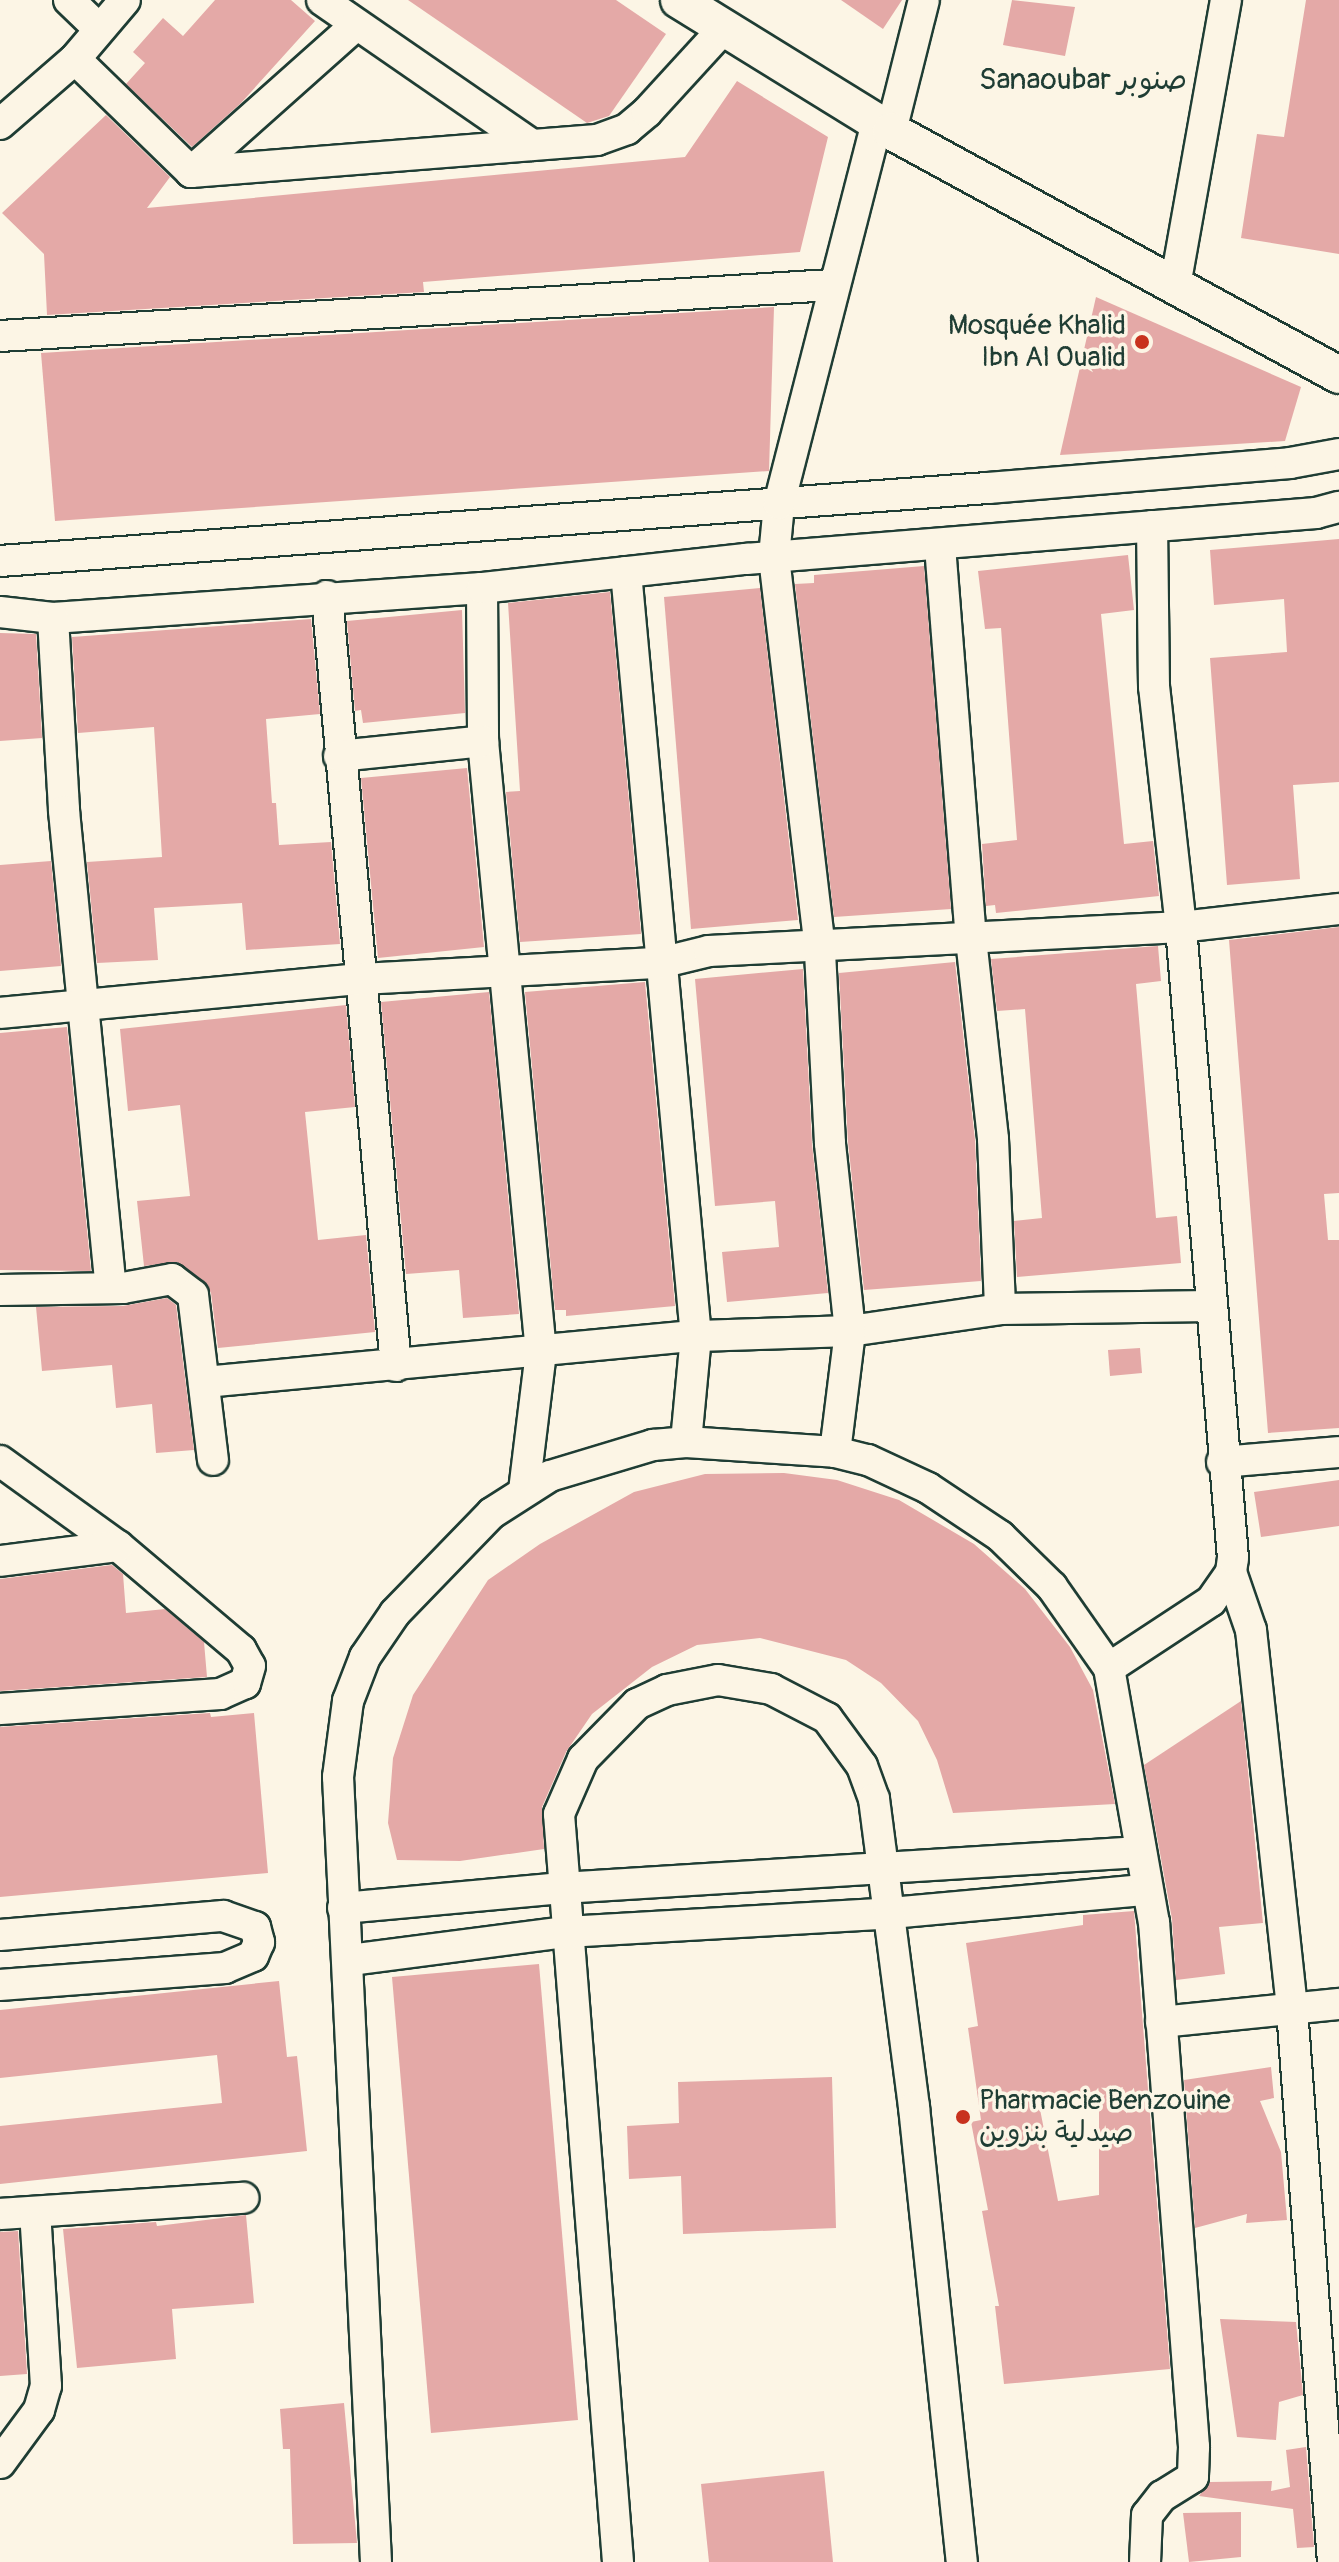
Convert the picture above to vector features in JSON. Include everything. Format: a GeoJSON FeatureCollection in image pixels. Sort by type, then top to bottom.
{"type":"FeatureCollection","features":[{"type":"Feature","properties":{"kind":"street"},"geometry":{"type":"LineString","coordinates":[[69,0],[98,28]]}},
{"type":"Feature","properties":{"kind":"street"},"geometry":{"type":"LineString","coordinates":[[0,123],[75,59],[98,28],[125,0]]}},
{"type":"Feature","properties":{"kind":"street"},"geometry":{"type":"LineString","coordinates":[[322,0],[532,145]]}},
{"type":"Feature","properties":{"kind":"street"},"geometry":{"type":"LineString","coordinates":[[679,0],[884,126],[1339,375]]}},
{"type":"Feature","properties":{"kind":"street"},"geometry":{"type":"LineString","coordinates":[[835,1452],[850,1331],[830,1143],[820,949],[774,557],[779,504],[832,285],[924,0]]}},
{"type":"Feature","properties":{"kind":"street"},"geometry":{"type":"LineString","coordinates":[[1175,286],[1226,0]]}},
{"type":"Feature","properties":{"kind":"street"},"geometry":{"type":"LineString","coordinates":[[191,172],[356,25]]}},
{"type":"Feature","properties":{"kind":"street"},"geometry":{"type":"LineString","coordinates":[[75,59],[191,172],[597,140],[627,129],[723,29]]}},
{"type":"Feature","properties":{"kind":"street"},"geometry":{"type":"LineString","coordinates":[[0,336],[832,285]]}},
{"type":"Feature","properties":{"kind":"street"},"geometry":{"type":"LineString","coordinates":[[0,561],[779,504],[1290,463],[1339,454]]}},
{"type":"Feature","properties":{"kind":"street"},"geometry":{"type":"LineString","coordinates":[[0,612],[53,618],[327,596],[482,588],[774,557],[940,546],[1339,507]]}},
{"type":"Feature","properties":{"kind":"street"},"geometry":{"type":"LineString","coordinates":[[1152,526],[1154,687],[1181,927],[1231,1572],[1252,1640],[1292,2009],[1333,2562]]}},
{"type":"Feature","properties":{"kind":"street"},"geometry":{"type":"LineString","coordinates":[[940,546],[971,939],[993,1139],[1000,1309]]}},
{"type":"Feature","properties":{"kind":"street"},"geometry":{"type":"LineString","coordinates":[[626,572],[696,1336],[686,1442]]}},
{"type":"Feature","properties":{"kind":"street"},"geometry":{"type":"LineString","coordinates":[[482,588],[483,741],[541,1352],[524,1490]]}},
{"type":"Feature","properties":{"kind":"street"},"geometry":{"type":"LineString","coordinates":[[327,596],[396,1366]]}},
{"type":"Feature","properties":{"kind":"street"},"geometry":{"type":"LineString","coordinates":[[53,618],[64,811],[111,1288]]}},
{"type":"Feature","properties":{"kind":"street"},"geometry":{"type":"LineString","coordinates":[[339,756],[483,741]]}},
{"type":"Feature","properties":{"kind":"street"},"geometry":{"type":"LineString","coordinates":[[0,1013],[83,1008],[361,979],[660,963],[709,951],[820,949],[1181,927],[1339,909]]}},
{"type":"Feature","properties":{"kind":"street"},"geometry":{"type":"LineString","coordinates":[[0,1290],[111,1288],[172,1279],[193,1295],[213,1460]]}},
{"type":"Feature","properties":{"kind":"street"},"geometry":{"type":"LineString","coordinates":[[205,1382],[696,1336],[850,1331],[1000,1309],[1210,1306]]}},
{"type":"Feature","properties":{"kind":"street"},"geometry":{"type":"LineString","coordinates":[[376,2562],[350,1960],[343,1908],[340,1738],[365,1657],[395,1613],[492,1513],[550,1476],[609,1458],[686,1442],[835,1452],[868,1460],[928,1488],[1000,1536],[1052,1587],[1109,1668],[1146,1890],[1161,2022],[1194,2467],[1186,2486],[1162,2496],[1147,2515],[1145,2562]]}},
{"type":"Feature","properties":{"kind":"street"},"geometry":{"type":"LineString","coordinates":[[1222,1462],[1339,1452]]}},
{"type":"Feature","properties":{"kind":"street"},"geometry":{"type":"LineString","coordinates":[[0,1461],[118,1546],[241,1650],[250,1666],[245,1683],[220,1694],[0,1709]]}},
{"type":"Feature","properties":{"kind":"street"},"geometry":{"type":"LineString","coordinates":[[0,1561],[118,1546]]}},
{"type":"Feature","properties":{"kind":"street"},"geometry":{"type":"LineString","coordinates":[[1109,1668],[1211,1601],[1231,1572]]}},
{"type":"Feature","properties":{"kind":"street"},"geometry":{"type":"LineString","coordinates":[[618,2562],[562,1888],[559,1814],[583,1759],[637,1704],[667,1690],[718,1680],[771,1689],[827,1718],[862,1766],[874,1799],[891,1913],[962,2562]]}},
{"type":"Feature","properties":{"kind":"street"},"geometry":{"type":"LineString","coordinates":[[343,1908],[562,1888],[1140,1852]]}},
{"type":"Feature","properties":{"kind":"street"},"geometry":{"type":"LineString","coordinates":[[350,1960],[566,1932],[891,1913],[1146,1890]]}},
{"type":"Feature","properties":{"kind":"street"},"geometry":{"type":"LineString","coordinates":[[0,1935],[223,1916],[255,1927],[259,1942],[253,1956],[225,1968],[0,1985]]}},
{"type":"Feature","properties":{"kind":"street"},"geometry":{"type":"LineString","coordinates":[[1161,2022],[1339,2004]]}},
{"type":"Feature","properties":{"kind":"street"},"geometry":{"type":"LineString","coordinates":[[0,2214],[243,2198]]}},
{"type":"Feature","properties":{"kind":"street"},"geometry":{"type":"LineString","coordinates":[[0,2463],[39,2410],[46,2386],[35,2212]]}},
{"type":"Feature","properties":{"kind":"building"},"geometry":{"type":"Polygon","coordinates":[[[215,0],[291,0],[315,21],[241,103],[192,147],[126,84],[145,63],[133,52],[163,18],[183,36],[215,0]]]}},
{"type":"Feature","properties":{"kind":"building"},"geometry":{"type":"Polygon","coordinates":[[[408,0],[616,0],[666,34],[609,116],[587,123],[408,0]]]}},
{"type":"Feature","properties":{"kind":"building"},"geometry":{"type":"Polygon","coordinates":[[[841,0],[902,0],[883,29],[841,0]]]}},
{"type":"Feature","properties":{"kind":"building"},"geometry":{"type":"Polygon","coordinates":[[[1012,0],[1075,7],[1065,56],[1003,45],[1012,0]]]}},
{"type":"Feature","properties":{"kind":"building"},"geometry":{"type":"Polygon","coordinates":[[[1306,0],[1339,0],[1339,254],[1241,238],[1257,134],[1284,137],[1306,0]]]}},
{"type":"Feature","properties":{"kind":"building"},"geometry":{"type":"Polygon","coordinates":[[[737,81],[828,137],[800,252],[423,282],[424,292],[47,315],[44,254],[2,213],[106,115],[170,177],[147,208],[685,157],[737,81]]]}},
{"type":"Feature","properties":{"kind":"building","name":"Mosquée Khalid Ibn Al Oualid"},"geometry":{"type":"Polygon","coordinates":[[[1096,297],[1301,387],[1285,441],[1060,455],[1096,297]]]}},
{"type":"Feature","properties":{"kind":"building"},"geometry":{"type":"Polygon","coordinates":[[[774,307],[769,471],[55,521],[41,353],[774,307]]]}},
{"type":"Feature","properties":{"kind":"building"},"geometry":{"type":"Polygon","coordinates":[[[1339,539],[1339,782],[1293,785],[1300,879],[1227,885],[1210,658],[1287,652],[1284,599],[1214,605],[1210,550],[1339,539]]]}},
{"type":"Feature","properties":{"kind":"building"},"geometry":{"type":"Polygon","coordinates":[[[1128,555],[1134,610],[1101,614],[1124,844],[1153,841],[1159,896],[996,913],[995,905],[986,906],[982,844],[1017,840],[1001,628],[985,629],[978,571],[1128,555]]]}},
{"type":"Feature","properties":{"kind":"building"},"geometry":{"type":"Polygon","coordinates":[[[924,566],[951,909],[834,917],[795,584],[814,583],[814,575],[924,566]]]}},
{"type":"Feature","properties":{"kind":"building"},"geometry":{"type":"Polygon","coordinates":[[[760,588],[798,920],[691,929],[664,597],[760,588]]]}},
{"type":"Feature","properties":{"kind":"building"},"geometry":{"type":"Polygon","coordinates":[[[610,592],[641,934],[520,942],[506,792],[520,791],[508,603],[610,592]]]}},
{"type":"Feature","properties":{"kind":"building"},"geometry":{"type":"Polygon","coordinates":[[[462,610],[465,713],[363,723],[361,710],[355,711],[347,621],[462,610]]]}},
{"type":"Feature","properties":{"kind":"building"},"geometry":{"type":"Polygon","coordinates":[[[311,619],[320,714],[266,719],[272,803],[276,803],[279,845],[331,842],[340,944],[246,950],[242,903],[154,908],[158,960],[97,963],[87,862],[162,857],[154,727],[78,733],[72,637],[311,619]]]}},
{"type":"Feature","properties":{"kind":"building"},"geometry":{"type":"Polygon","coordinates":[[[0,633],[36,634],[42,738],[0,741],[0,633]]]}},
{"type":"Feature","properties":{"kind":"building"},"geometry":{"type":"Polygon","coordinates":[[[467,768],[484,947],[378,958],[361,778],[467,768]]]}},
{"type":"Feature","properties":{"kind":"building"},"geometry":{"type":"Polygon","coordinates":[[[51,861],[61,966],[0,971],[0,865],[51,861]]]}},
{"type":"Feature","properties":{"kind":"building"},"geometry":{"type":"Polygon","coordinates":[[[1339,927],[1339,1193],[1324,1194],[1328,1240],[1339,1240],[1339,1428],[1268,1433],[1229,940],[1339,927]]]}},
{"type":"Feature","properties":{"kind":"building"},"geometry":{"type":"Polygon","coordinates":[[[1158,946],[1161,981],[1136,984],[1156,1218],[1177,1216],[1181,1263],[1017,1277],[1014,1221],[1042,1218],[1025,1009],[997,1011],[991,959],[1158,946]]]}},
{"type":"Feature","properties":{"kind":"building"},"geometry":{"type":"Polygon","coordinates":[[[955,962],[975,1140],[981,1281],[864,1290],[848,1142],[839,973],[955,962]]]}},
{"type":"Feature","properties":{"kind":"building"},"geometry":{"type":"Polygon","coordinates":[[[803,969],[812,1144],[828,1293],[727,1302],[722,1252],[779,1247],[775,1201],[715,1206],[695,979],[803,969]]]}},
{"type":"Feature","properties":{"kind":"building"},"geometry":{"type":"Polygon","coordinates":[[[645,982],[675,1306],[566,1316],[566,1310],[555,1310],[525,992],[645,982]]]}},
{"type":"Feature","properties":{"kind":"building"},"geometry":{"type":"Polygon","coordinates":[[[489,992],[519,1314],[463,1318],[459,1270],[406,1274],[381,1002],[489,992]]]}},
{"type":"Feature","properties":{"kind":"building"},"geometry":{"type":"Polygon","coordinates":[[[346,1005],[355,1107],[305,1112],[318,1240],[366,1235],[375,1332],[218,1348],[211,1293],[204,1281],[177,1262],[144,1266],[137,1201],[190,1196],[180,1105],[128,1111],[120,1029],[346,1005]]]}},
{"type":"Feature","properties":{"kind":"building"},"geometry":{"type":"Polygon","coordinates":[[[67,1027],[91,1271],[0,1270],[0,1033],[67,1027]]]}},
{"type":"Feature","properties":{"kind":"building"},"geometry":{"type":"Polygon","coordinates":[[[167,1298],[176,1305],[194,1450],[156,1453],[152,1404],[116,1408],[112,1365],[42,1371],[36,1307],[123,1306],[167,1298]]]}},
{"type":"Feature","properties":{"kind":"building"},"geometry":{"type":"Polygon","coordinates":[[[1140,1348],[1142,1373],[1110,1376],[1108,1350],[1140,1348]]]}},
{"type":"Feature","properties":{"kind":"building"},"geometry":{"type":"Polygon","coordinates":[[[784,1473],[837,1480],[899,1500],[974,1544],[1025,1589],[1070,1647],[1093,1690],[1115,1804],[953,1813],[937,1760],[918,1721],[881,1683],[846,1660],[760,1638],[697,1645],[652,1667],[592,1714],[566,1752],[542,1807],[544,1849],[460,1861],[397,1860],[388,1823],[393,1758],[413,1695],[488,1580],[540,1544],[634,1492],[705,1474],[784,1473]]]}},
{"type":"Feature","properties":{"kind":"building"},"geometry":{"type":"Polygon","coordinates":[[[1339,1480],[1339,1526],[1261,1537],[1254,1492],[1339,1480]]]}},
{"type":"Feature","properties":{"kind":"building"},"geometry":{"type":"Polygon","coordinates":[[[112,1565],[123,1574],[126,1613],[165,1609],[204,1642],[207,1677],[0,1691],[0,1579],[112,1565]]]}},
{"type":"Feature","properties":{"kind":"building"},"geometry":{"type":"Polygon","coordinates":[[[1241,1701],[1263,1923],[1219,1927],[1225,1974],[1176,1980],[1172,1919],[1144,1765],[1241,1701]]]}},
{"type":"Feature","properties":{"kind":"building"},"geometry":{"type":"Polygon","coordinates":[[[210,1713],[211,1717],[254,1713],[268,1873],[0,1897],[0,1727],[210,1713]]]}},
{"type":"Feature","properties":{"kind":"building"},"geometry":{"type":"Polygon","coordinates":[[[1134,1911],[1170,2369],[1004,2384],[995,2306],[999,2306],[982,2211],[988,2210],[971,2122],[981,2120],[968,2028],[978,2026],[966,1943],[1083,1925],[1083,1915],[1134,1911]],[[1099,2091],[1038,2099],[1058,2201],[1099,2195],[1099,2091]]]}},
{"type":"Feature","properties":{"kind":"building"},"geometry":{"type":"Polygon","coordinates":[[[539,1964],[578,2420],[431,2433],[392,1977],[539,1964]]]}},
{"type":"Feature","properties":{"kind":"building"},"geometry":{"type":"Polygon","coordinates":[[[279,1981],[287,2057],[297,2056],[307,2151],[0,2184],[0,2126],[222,2103],[217,2055],[0,2078],[0,2010],[279,1981]]]}},
{"type":"Feature","properties":{"kind":"building"},"geometry":{"type":"Polygon","coordinates":[[[1271,2067],[1274,2098],[1260,2101],[1281,2152],[1287,2220],[1246,2223],[1247,2214],[1195,2228],[1184,2080],[1271,2067]]]}},
{"type":"Feature","properties":{"kind":"building"},"geometry":{"type":"Polygon","coordinates":[[[832,2077],[836,2228],[683,2234],[681,2176],[629,2179],[627,2126],[679,2123],[678,2082],[832,2077]]]}},
{"type":"Feature","properties":{"kind":"building"},"geometry":{"type":"Polygon","coordinates":[[[246,2215],[254,2303],[172,2309],[176,2359],[77,2368],[63,2229],[156,2222],[157,2226],[246,2215]]]}},
{"type":"Feature","properties":{"kind":"building"},"geometry":{"type":"Polygon","coordinates":[[[18,2231],[27,2374],[0,2376],[0,2232],[18,2231]]]}},
{"type":"Feature","properties":{"kind":"building"},"geometry":{"type":"Polygon","coordinates":[[[1220,2319],[1296,2322],[1303,2395],[1279,2402],[1276,2440],[1237,2437],[1220,2319]]]}},
{"type":"Feature","properties":{"kind":"building"},"geometry":{"type":"Polygon","coordinates":[[[344,2403],[357,2543],[293,2544],[290,2449],[283,2449],[280,2409],[344,2403]]]}},
{"type":"Feature","properties":{"kind":"building"},"geometry":{"type":"Polygon","coordinates":[[[1306,2447],[1314,2547],[1297,2548],[1293,2509],[1199,2496],[1210,2482],[1272,2481],[1271,2491],[1290,2487],[1286,2450],[1306,2447]]]}},
{"type":"Feature","properties":{"kind":"building"},"geometry":{"type":"Polygon","coordinates":[[[824,2471],[833,2562],[709,2562],[701,2484],[824,2471]]]}},
{"type":"Feature","properties":{"kind":"building"},"geometry":{"type":"Polygon","coordinates":[[[1241,2512],[1241,2557],[1189,2562],[1183,2513],[1241,2512]]]}},
{"type":"Feature","properties":{"kind":"place","name":"Mosquée Khalid Ibn Al Oualid"},"geometry":{"type":"Point","coordinates":[1142,342]}},
{"type":"Feature","properties":{"kind":"place","name":"Pharmacie Benzouine صيدلية بنزوين"},"geometry":{"type":"Point","coordinates":[963,2117]}},
{"type":"Feature","properties":{"kind":"district","name":"Sanaoubar صنوبر"},"geometry":{"type":"Point","coordinates":[1083,80]}}]}
